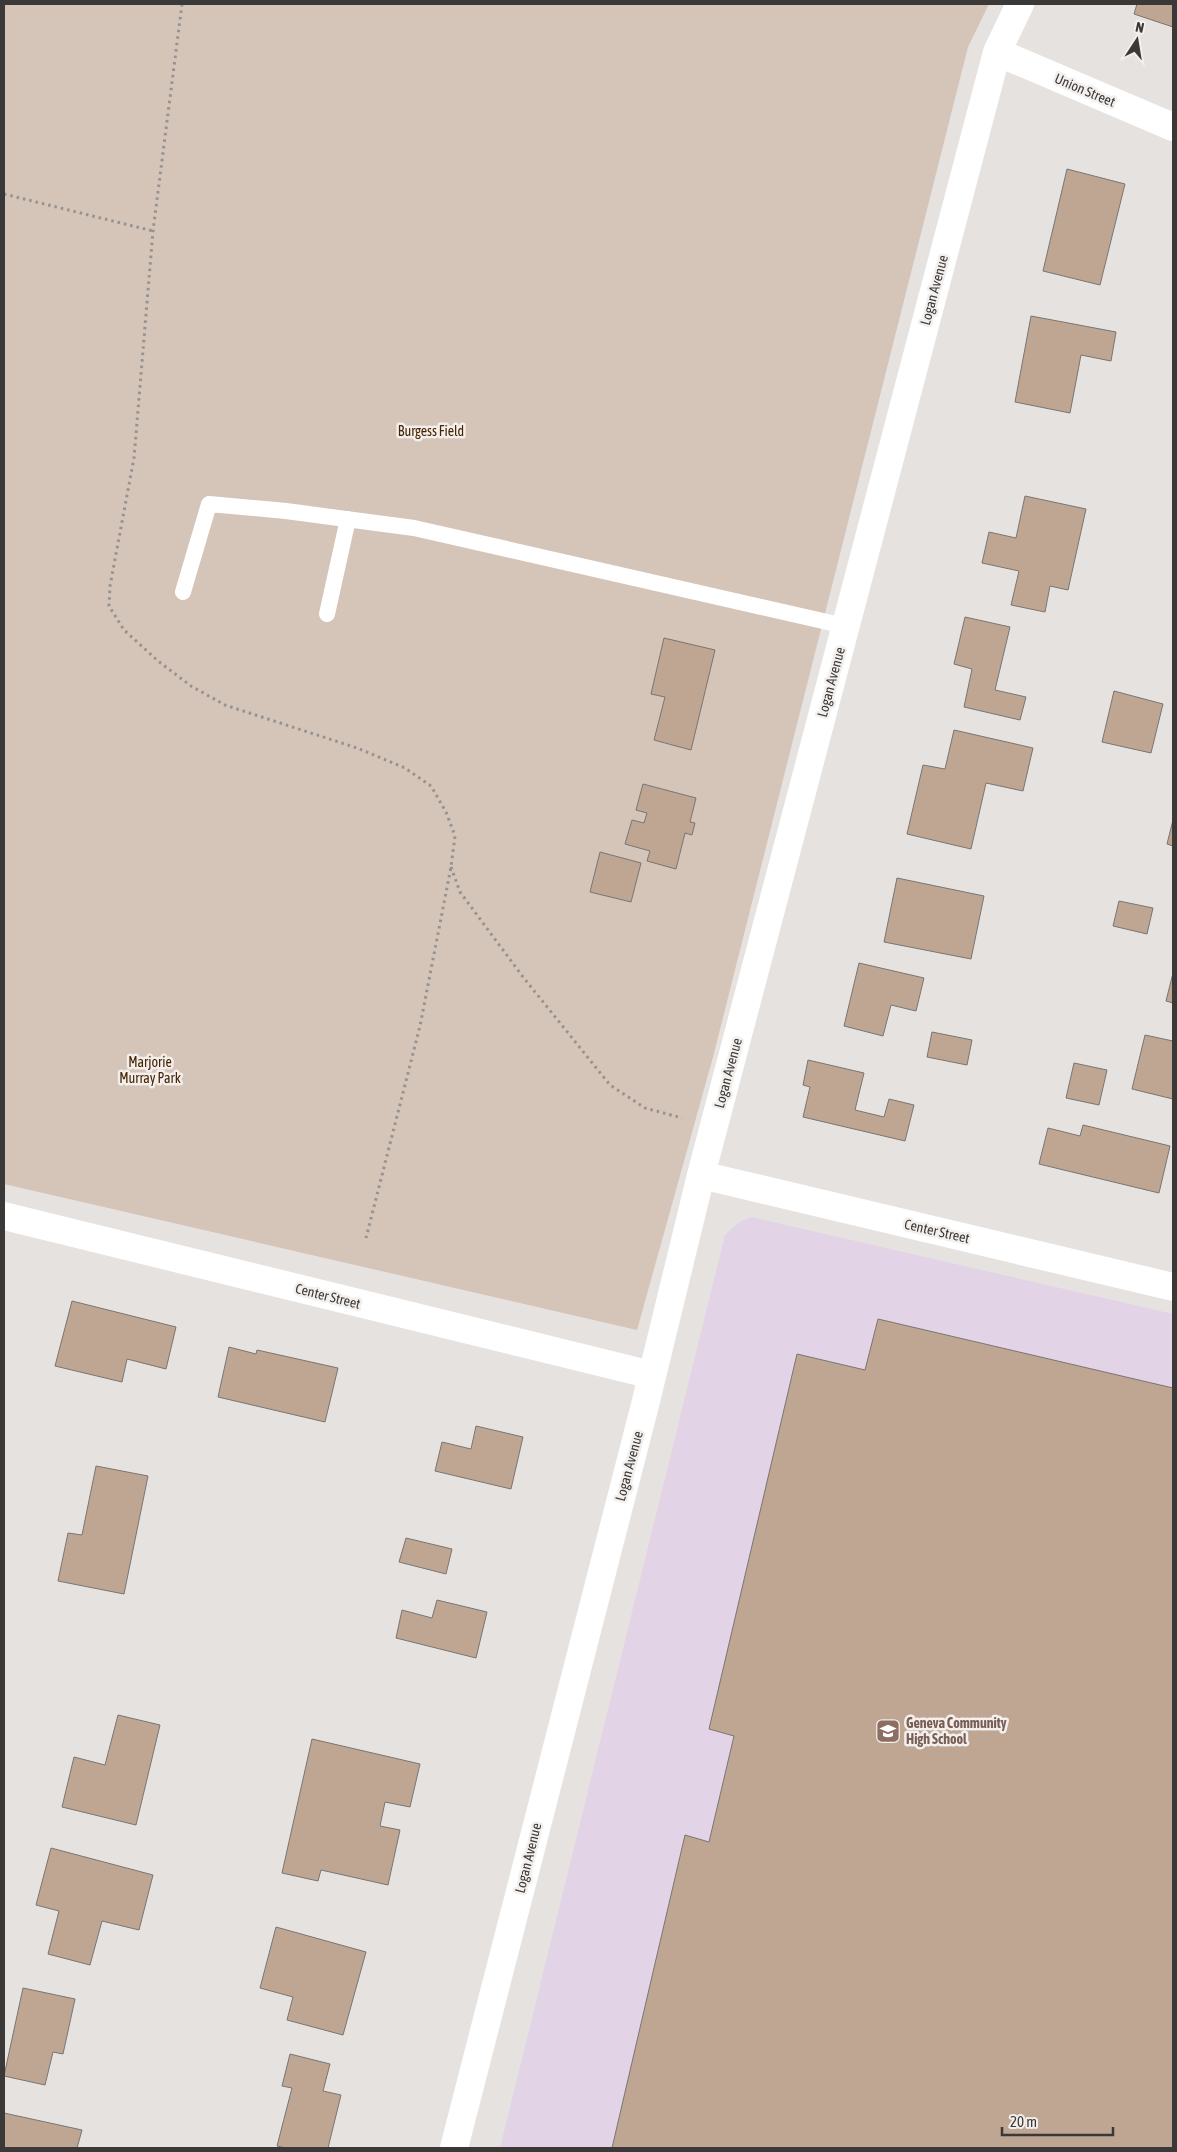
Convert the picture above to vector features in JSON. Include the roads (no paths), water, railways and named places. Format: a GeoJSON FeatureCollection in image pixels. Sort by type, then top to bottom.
{"type":"FeatureCollection","features":[{"type":"Feature","properties":{"kind":"street","name":"Logan Avenue"},"geometry":{"type":"LineString","coordinates":[[454,2148],[652,1375],[701,1175],[845,626],[997,52],[1020,4]]}},
{"type":"Feature","properties":{"kind":"street","name":"Union Street"},"geometry":{"type":"LineString","coordinates":[[997,52],[1173,127]]}},
{"type":"Feature","properties":{"kind":"street","name":"Center Street"},"geometry":{"type":"LineString","coordinates":[[701,1175],[1173,1287]]}},
{"type":"Feature","properties":{"kind":"street","name":"Center Street"},"geometry":{"type":"LineString","coordinates":[[4,1216],[652,1375]]}},
{"type":"Feature","properties":{"kind":"lane"},"geometry":{"type":"LineString","coordinates":[[183,592],[209,504],[348,519],[456,537],[845,626]]}},
{"type":"Feature","properties":{"kind":"lane"},"geometry":{"type":"LineString","coordinates":[[328,614],[348,519]]}},
{"type":"Feature","properties":{"kind":"place","name":"Geneva Community High School"},"geometry":{"type":"Point","coordinates":[888,1731]}},
{"type":"Feature","properties":{"kind":"park label","name":"Burgess Field"},"geometry":{"type":"Point","coordinates":[431,431]}},
{"type":"Feature","properties":{"kind":"park label","name":"Marjorie Murray Park"},"geometry":{"type":"Point","coordinates":[150,1070]}}]}
